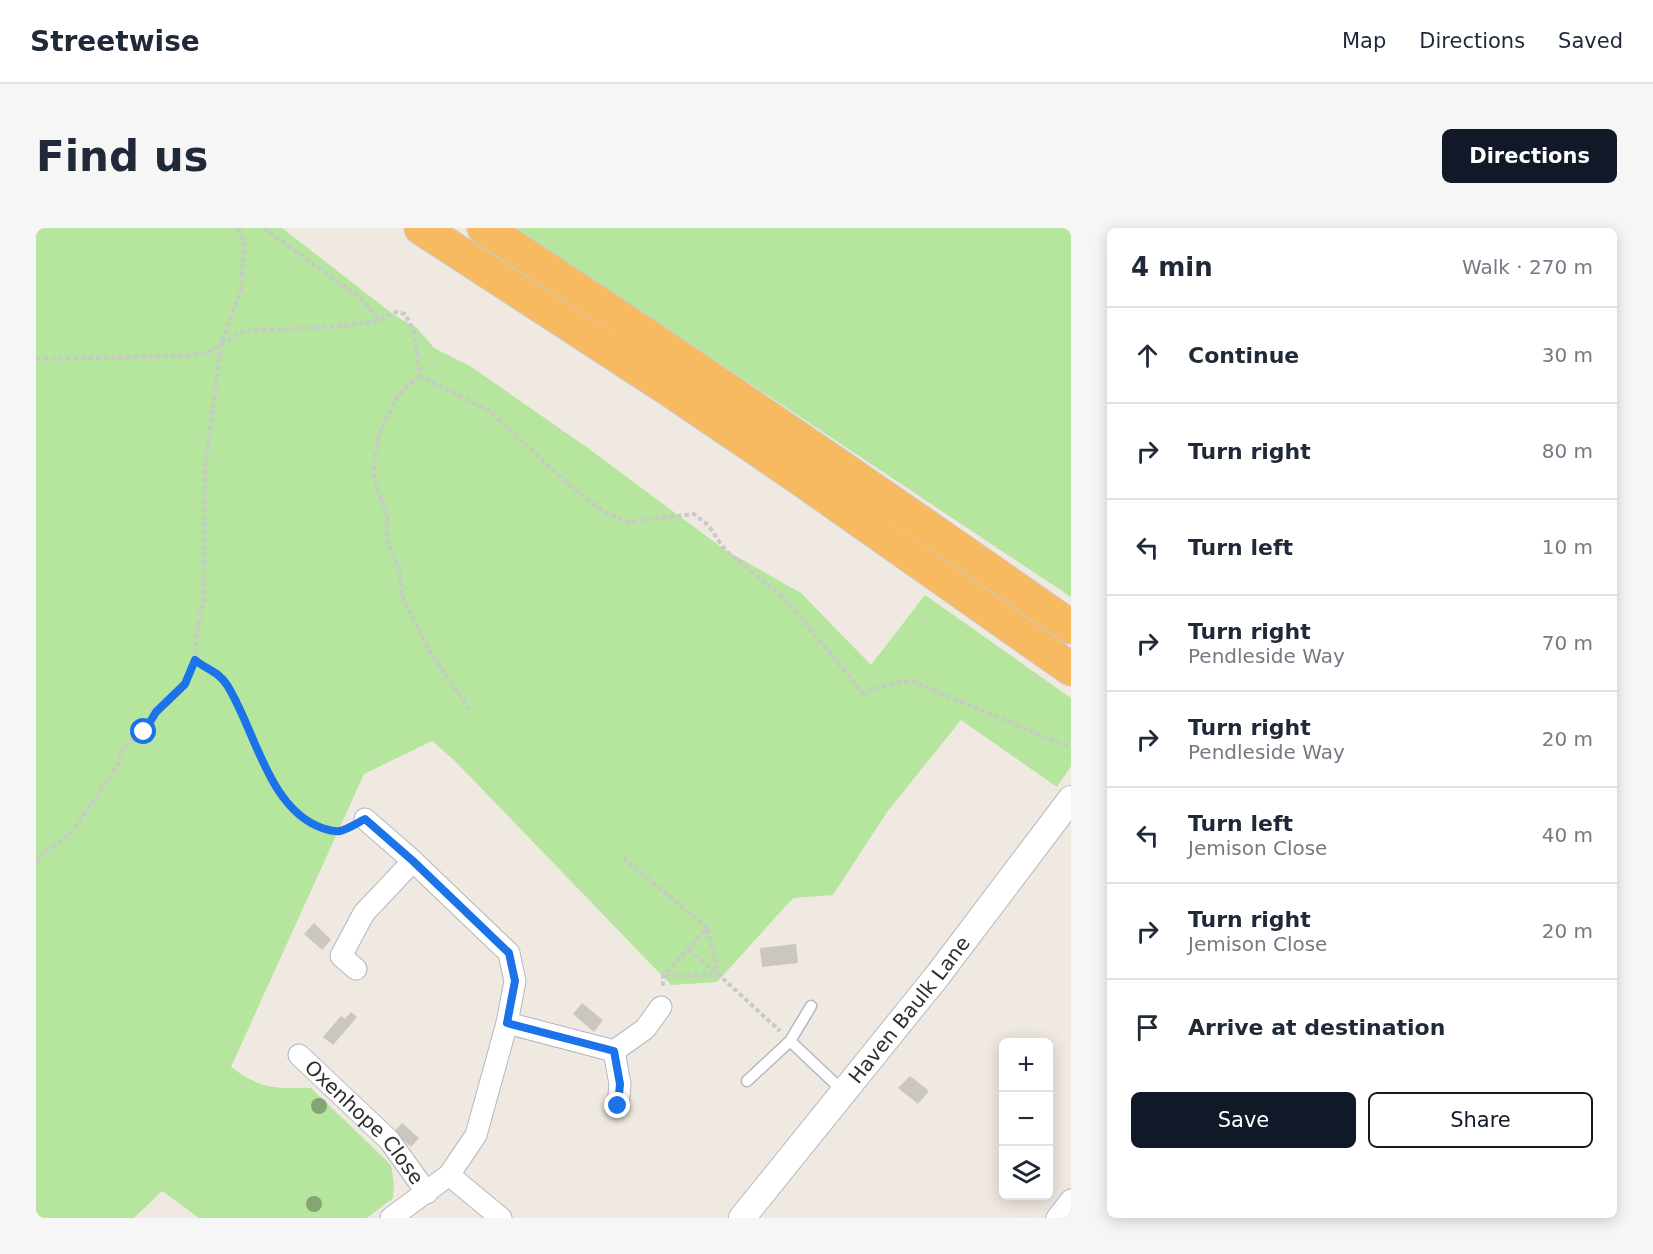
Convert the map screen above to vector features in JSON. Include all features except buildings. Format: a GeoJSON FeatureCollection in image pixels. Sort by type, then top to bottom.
{"type":"FeatureCollection","features":[{"type":"Feature","properties":{"kind":"highway"},"geometry":{"type":"LineString","coordinates":[[421,228],[670,390],[1071,669]]}},
{"type":"Feature","properties":{"kind":"highway"},"geometry":{"type":"LineString","coordinates":[[484,228],[767,415],[1071,627]]}},
{"type":"Feature","properties":{"kind":"street","name":"Haven Baulk Lane"},"geometry":{"type":"LineString","coordinates":[[742,1218],[938,975],[1071,799]]}},
{"type":"Feature","properties":{"kind":"street"},"geometry":{"type":"LineString","coordinates":[[365,819],[413,861],[509,953],[515,981],[507,1023],[476,1135],[449,1175],[391,1218]]}},
{"type":"Feature","properties":{"kind":"street"},"geometry":{"type":"LineString","coordinates":[[356,969],[341,956],[364,914],[413,861]]}},
{"type":"Feature","properties":{"kind":"street"},"geometry":{"type":"LineString","coordinates":[[614,1051],[645,1029],[661,1007]]}},
{"type":"Feature","properties":{"kind":"street"},"geometry":{"type":"LineString","coordinates":[[507,1023],[614,1051]]}},
{"type":"Feature","properties":{"kind":"street"},"geometry":{"type":"LineString","coordinates":[[614,1051],[620,1084],[618,1106]]}},
{"type":"Feature","properties":{"kind":"street","name":"Oxenhope Close"},"geometry":{"type":"LineString","coordinates":[[298,1055],[390,1140],[427,1193]]}},
{"type":"Feature","properties":{"kind":"street"},"geometry":{"type":"LineString","coordinates":[[449,1175],[501,1218]]}},
{"type":"Feature","properties":{"kind":"street"},"geometry":{"type":"LineString","coordinates":[[1057,1218],[1071,1200]]}},
{"type":"Feature","properties":{"kind":"lane"},"geometry":{"type":"LineString","coordinates":[[747,1081],[790,1041],[810,1006]]}},
{"type":"Feature","properties":{"kind":"lane"},"geometry":{"type":"LineString","coordinates":[[790,1041],[844,1092]]}},
{"type":"Feature","properties":{"kind":"path"},"geometry":{"type":"LineString","coordinates":[[36,863],[45,852],[72,832],[117,766],[123,748],[144,732],[156,712],[185,684],[195,660],[197,632],[204,598],[206,467],[221,344],[241,289],[244,242],[239,228]]}},
{"type":"Feature","properties":{"kind":"path"},"geometry":{"type":"LineString","coordinates":[[263,228],[361,298],[379,320]]}},
{"type":"Feature","properties":{"kind":"path"},"geometry":{"type":"LineString","coordinates":[[36,359],[187,356],[212,351],[243,331],[333,327],[379,320],[396,312],[405,314],[414,331],[420,376]]}},
{"type":"Feature","properties":{"kind":"path"},"geometry":{"type":"LineString","coordinates":[[420,376],[398,395],[380,432],[375,454],[374,478],[387,516],[387,541],[399,568],[404,598],[429,650],[469,709]]}},
{"type":"Feature","properties":{"kind":"path"},"geometry":{"type":"LineString","coordinates":[[420,376],[488,410],[576,491],[605,512],[628,522],[694,514],[709,526],[725,550],[784,598],[863,693],[890,684],[912,681],[1071,748]]}},
{"type":"Feature","properties":{"kind":"path"},"geometry":{"type":"LineString","coordinates":[[195,660],[216,671],[227,685],[273,782],[285,799],[308,823],[332,831],[341,831],[365,819]]}},
{"type":"Feature","properties":{"kind":"path"},"geometry":{"type":"LineString","coordinates":[[623,858],[707,928],[720,975]]}},
{"type":"Feature","properties":{"kind":"path"},"geometry":{"type":"LineString","coordinates":[[661,1007],[663,976],[707,928]]}},
{"type":"Feature","properties":{"kind":"path"},"geometry":{"type":"LineString","coordinates":[[688,949],[720,975],[790,1041]]}},
{"type":"Feature","properties":{"kind":"path"},"geometry":{"type":"LineString","coordinates":[[663,976],[720,975]]}},
{"type":"Feature","properties":{"kind":"green space"},"geometry":{"type":"Polygon","coordinates":[[[36,228],[282,228],[394,315],[417,328],[434,348],[470,366],[585,446],[725,550],[801,593],[871,665],[925,595],[1071,698],[1071,766],[1057,787],[961,720],[887,812],[833,895],[793,898],[717,982],[671,985],[454,760],[432,741],[364,774],[231,1067],[260,1084],[287,1088],[311,1088],[391,1165],[393,1198],[367,1218],[199,1218],[162,1191],[134,1218],[36,1218],[36,228]]]}},
{"type":"Feature","properties":{"kind":"green space"},"geometry":{"type":"Polygon","coordinates":[[[516,228],[1071,228],[1071,597],[516,228]]]}},
{"type":"Feature","properties":{"kind":"route"},"geometry":{"type":"LineString","coordinates":[[144,732],[156,712],[185,684],[195,660],[216,671],[227,685],[273,782],[285,799],[308,823],[332,831],[341,831],[365,819],[413,861],[509,953],[515,981],[507,1023],[614,1051],[620,1084],[618,1106]]}}]}
